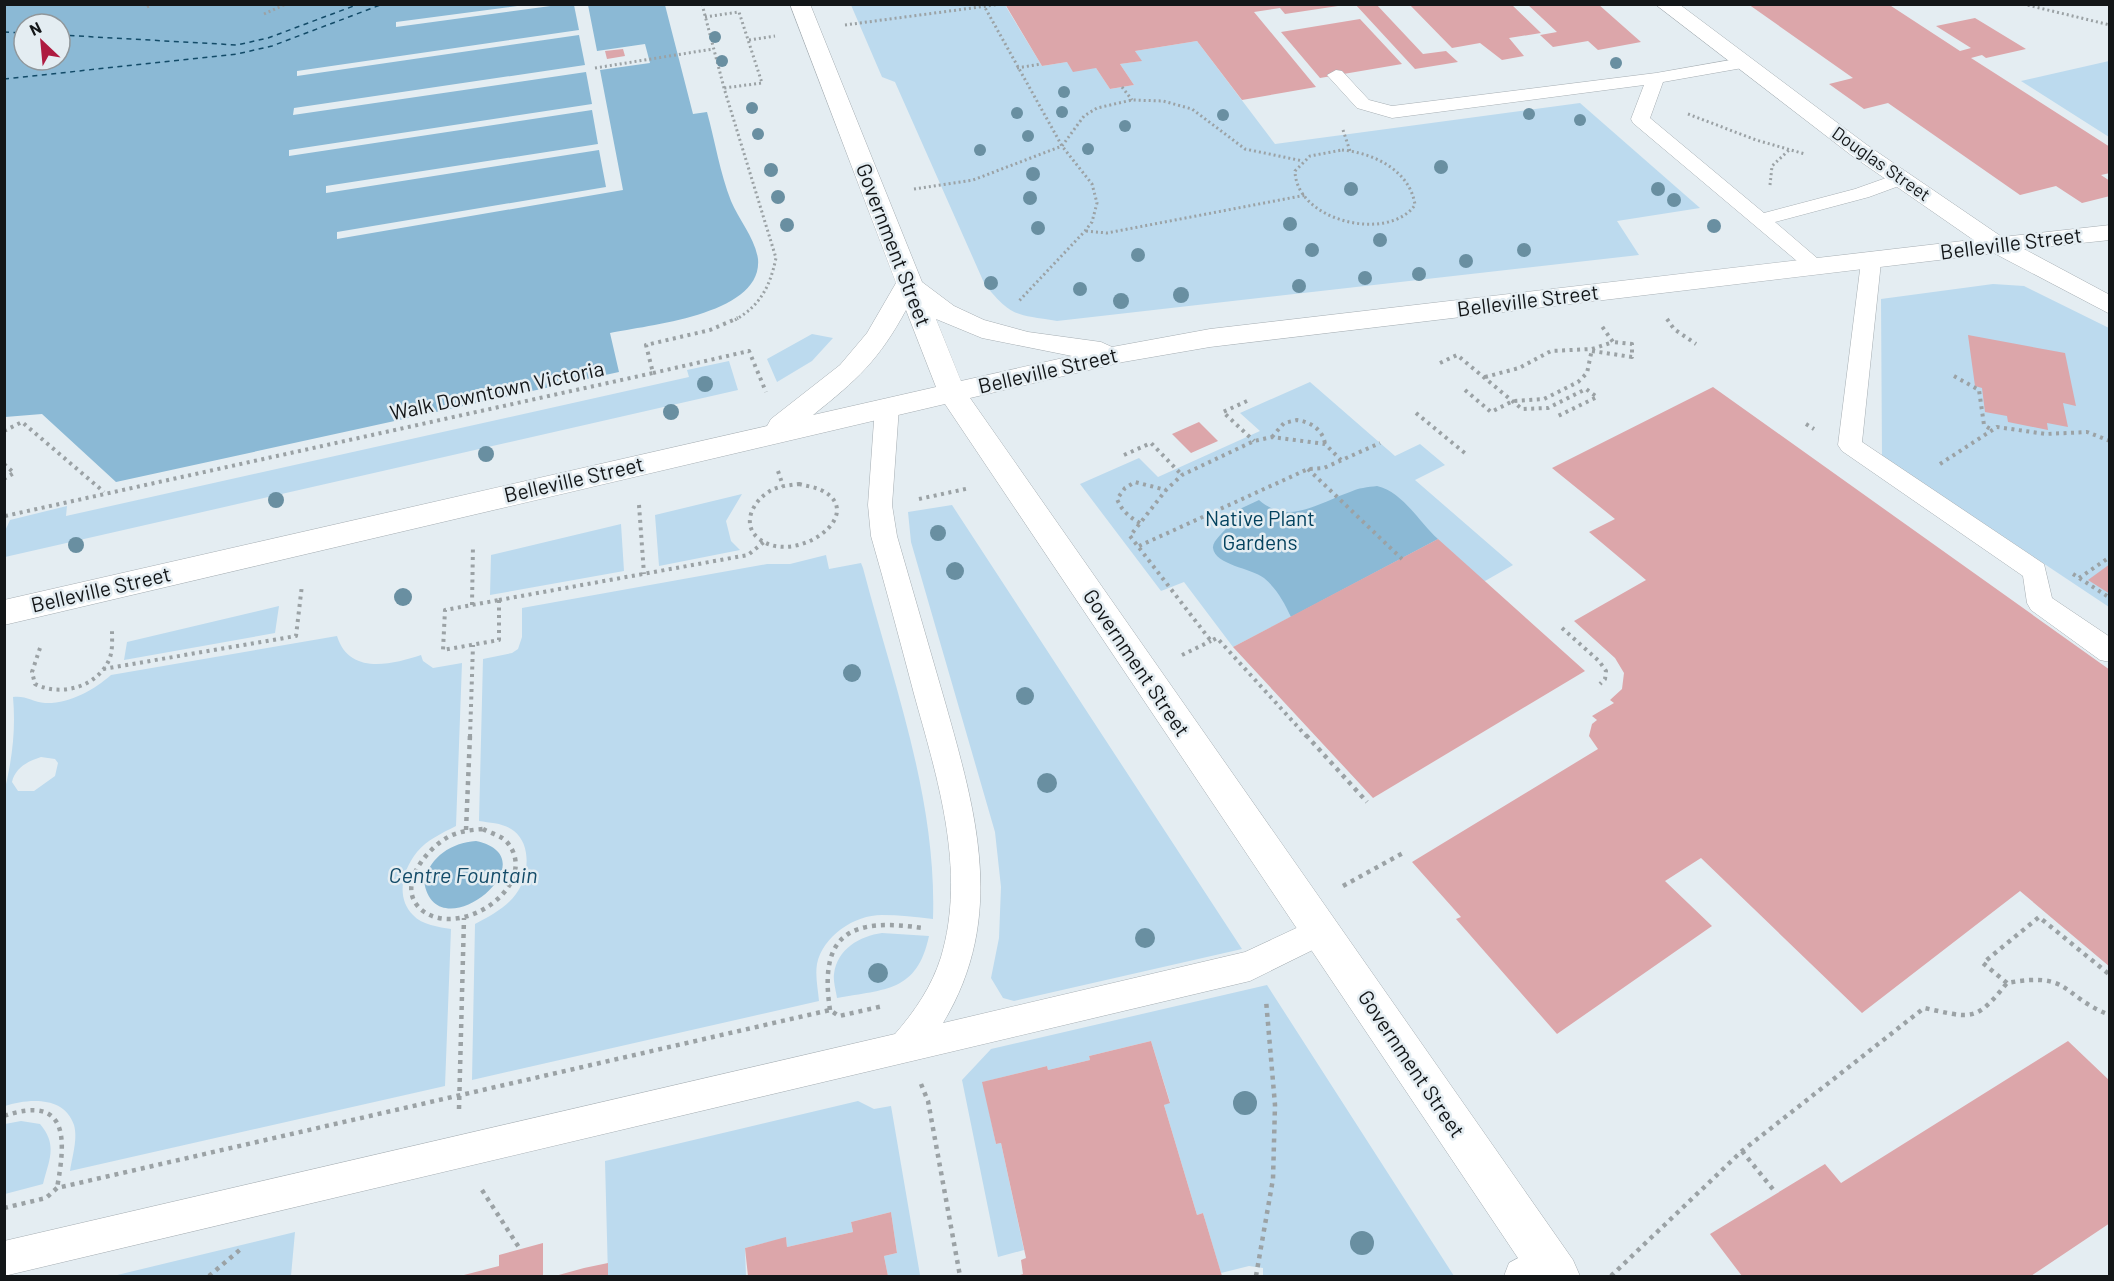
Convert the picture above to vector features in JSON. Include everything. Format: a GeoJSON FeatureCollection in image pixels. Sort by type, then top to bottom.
{"type":"FeatureCollection","features":[{"type":"Feature","properties":{"kind":"main road","name":"Government Street"},"geometry":{"type":"LineString","coordinates":[[800,4],[952,393],[1320,931],[1542,1271]]}},
{"type":"Feature","properties":{"kind":"main road","name":"Douglas Street"},"geometry":{"type":"LineString","coordinates":[[1665,4],[1900,178],[1997,245],[2109,306]]}},
{"type":"Feature","properties":{"kind":"main road","name":"Belleville Street"},"geometry":{"type":"LineString","coordinates":[[4,613],[1124,353],[1210,338],[1871,262],[2109,232]]}},
{"type":"Feature","properties":{"kind":"main road"},"geometry":{"type":"LineString","coordinates":[[770,434],[850,371],[878,337],[908,284],[955,318],[990,332],[1041,343],[1124,353]]}},
{"type":"Feature","properties":{"kind":"lane"},"geometry":{"type":"LineString","coordinates":[[1336,75],[1363,104],[1392,112],[1656,78],[1742,63]]}},
{"type":"Feature","properties":{"kind":"lane"},"geometry":{"type":"LineString","coordinates":[[1656,78],[1640,120],[1817,268]]}},
{"type":"Feature","properties":{"kind":"lane"},"geometry":{"type":"LineString","coordinates":[[1759,220],[1862,192],[1900,178]]}},
{"type":"Feature","properties":{"kind":"lane"},"geometry":{"type":"LineString","coordinates":[[1871,262],[1850,445],[2035,571],[2040,603],[2109,652]]}},
{"type":"Feature","properties":{"kind":"lane"},"geometry":{"type":"LineString","coordinates":[[888,407],[880,505],[884,536],[941,740],[957,808],[966,867],[962,931],[958,953],[946,989],[922,1029],[905,1048]]}},
{"type":"Feature","properties":{"kind":"lane"},"geometry":{"type":"LineString","coordinates":[[4,1260],[1250,966],[1320,931]]}},
{"type":"Feature","properties":{"kind":"path"},"geometry":{"type":"LineString","coordinates":[[147,7],[153,4]]}},
{"type":"Feature","properties":{"kind":"path"},"geometry":{"type":"LineString","coordinates":[[264,14],[286,4]]}},
{"type":"Feature","properties":{"kind":"path"},"geometry":{"type":"LineString","coordinates":[[675,4],[688,4]]}},
{"type":"Feature","properties":{"kind":"path"},"geometry":{"type":"LineString","coordinates":[[652,373],[646,345],[709,330],[740,318],[761,301],[775,272],[776,258],[724,88],[702,4]]}},
{"type":"Feature","properties":{"kind":"path"},"geometry":{"type":"LineString","coordinates":[[838,26],[1002,4]]}},
{"type":"Feature","properties":{"kind":"path"},"geometry":{"type":"LineString","coordinates":[[2023,4],[2109,25]]}},
{"type":"Feature","properties":{"kind":"path"},"geometry":{"type":"LineString","coordinates":[[983,5],[1062,146],[1092,184],[1096,193],[1096,212],[1085,231],[990,332]]}},
{"type":"Feature","properties":{"kind":"path"},"geometry":{"type":"LineString","coordinates":[[705,17],[739,12],[762,83],[724,88]]}},
{"type":"Feature","properties":{"kind":"path"},"geometry":{"type":"LineString","coordinates":[[748,40],[775,36]]}},
{"type":"Feature","properties":{"kind":"path"},"geometry":{"type":"LineString","coordinates":[[595,68],[713,49]]}},
{"type":"Feature","properties":{"kind":"path"},"geometry":{"type":"LineString","coordinates":[[1017,68],[1041,64]]}},
{"type":"Feature","properties":{"kind":"path"},"geometry":{"type":"LineString","coordinates":[[1122,87],[1132,100]]}},
{"type":"Feature","properties":{"kind":"path"},"geometry":{"type":"LineString","coordinates":[[1648,98],[1756,140],[1808,155]]}},
{"type":"Feature","properties":{"kind":"path"},"geometry":{"type":"LineString","coordinates":[[873,194],[974,180],[1062,146],[1075,125],[1084,116],[1097,108],[1132,100],[1163,101],[1192,109],[1203,115],[1234,143],[1245,149],[1303,161]]}},
{"type":"Feature","properties":{"kind":"path"},"geometry":{"type":"LineString","coordinates":[[1773,174],[1772,166],[1789,150]]}},
{"type":"Feature","properties":{"kind":"path"},"geometry":{"type":"LineString","coordinates":[[1330,151],[1368,154],[1390,165],[1413,191],[1414,198],[1409,211],[1394,221],[1359,225],[1325,215],[1316,209],[1306,195],[1295,176],[1295,171],[1303,161],[1330,151]]}},
{"type":"Feature","properties":{"kind":"path"},"geometry":{"type":"LineString","coordinates":[[1085,231],[1107,232],[1306,195]]}},
{"type":"Feature","properties":{"kind":"path"},"geometry":{"type":"LineString","coordinates":[[1674,329],[1696,344]]}},
{"type":"Feature","properties":{"kind":"path"},"geometry":{"type":"LineString","coordinates":[[1607,333],[1613,342]]}},
{"type":"Feature","properties":{"kind":"path"},"geometry":{"type":"LineString","coordinates":[[1485,377],[1519,368],[1551,351],[1592,350],[1632,357],[1632,344],[1613,342],[1592,350]]}},
{"type":"Feature","properties":{"kind":"path"},"geometry":{"type":"LineString","coordinates":[[1465,390],[1491,412],[1513,401],[1544,399],[1578,382],[1587,373],[1592,350]]}},
{"type":"Feature","properties":{"kind":"path","name":"Walk Downtown Victoria"},"geometry":{"type":"LineString","coordinates":[[5,516],[749,351]]}},
{"type":"Feature","properties":{"kind":"path"},"geometry":{"type":"LineString","coordinates":[[1440,363],[1457,355],[1522,409],[1548,408],[1586,389],[1597,397],[1558,416]]}},
{"type":"Feature","properties":{"kind":"path"},"geometry":{"type":"LineString","coordinates":[[1954,376],[1978,390],[1984,425],[1992,430]]}},
{"type":"Feature","properties":{"kind":"path"},"geometry":{"type":"LineString","coordinates":[[1247,401],[1223,412],[1254,441]]}},
{"type":"Feature","properties":{"kind":"path"},"geometry":{"type":"LineString","coordinates":[[1416,412],[1466,454]]}},
{"type":"Feature","properties":{"kind":"path"},"geometry":{"type":"LineString","coordinates":[[1272,437],[1281,424],[1289,420],[1305,419],[1324,436],[1324,444]]}},
{"type":"Feature","properties":{"kind":"path"},"geometry":{"type":"LineString","coordinates":[[4,431],[22,422],[105,493]]}},
{"type":"Feature","properties":{"kind":"path"},"geometry":{"type":"LineString","coordinates":[[1934,468],[1997,426],[2046,434],[2079,431],[2109,441]]}},
{"type":"Feature","properties":{"kind":"path"},"geometry":{"type":"LineString","coordinates":[[1341,460],[1324,444],[1272,437],[1254,441],[1182,475],[1166,490],[1130,536],[1211,640],[1217,638],[1367,802]]}},
{"type":"Feature","properties":{"kind":"path"},"geometry":{"type":"LineString","coordinates":[[1138,546],[1308,469],[1324,468],[1380,442]]}},
{"type":"Feature","properties":{"kind":"path"},"geometry":{"type":"LineString","coordinates":[[1124,455],[1151,443],[1182,475]]}},
{"type":"Feature","properties":{"kind":"path"},"geometry":{"type":"LineString","coordinates":[[4,464],[14,473],[4,479]]}},
{"type":"Feature","properties":{"kind":"path"},"geometry":{"type":"LineString","coordinates":[[1308,469],[1402,559]]}},
{"type":"Feature","properties":{"kind":"path"},"geometry":{"type":"LineString","coordinates":[[778,471],[783,486]]}},
{"type":"Feature","properties":{"kind":"path"},"geometry":{"type":"LineString","coordinates":[[880,505],[959,492],[1008,475]]}},
{"type":"Feature","properties":{"kind":"path"},"geometry":{"type":"LineString","coordinates":[[1140,523],[1130,518],[1121,508],[1117,499],[1120,494],[1135,482],[1150,484],[1166,490]]}},
{"type":"Feature","properties":{"kind":"path"},"geometry":{"type":"LineString","coordinates":[[799,484],[827,491],[836,501],[838,512],[835,524],[826,534],[812,543],[796,547],[779,547],[764,542],[754,534],[749,523],[750,512],[756,500],[783,486],[799,484]]}},
{"type":"Feature","properties":{"kind":"path"},"geometry":{"type":"LineString","coordinates":[[639,505],[645,574]]}},
{"type":"Feature","properties":{"kind":"path"},"geometry":{"type":"LineString","coordinates":[[499,600],[499,640],[443,650],[445,610],[499,600],[645,574],[748,555],[764,542]]}},
{"type":"Feature","properties":{"kind":"path"},"geometry":{"type":"LineString","coordinates":[[472,605],[473,545]]}},
{"type":"Feature","properties":{"kind":"path"},"geometry":{"type":"LineString","coordinates":[[2079,578],[2109,557]]}},
{"type":"Feature","properties":{"kind":"path"},"geometry":{"type":"LineString","coordinates":[[40,648],[32,679],[48,691],[77,687],[103,669],[296,636],[302,585]]}},
{"type":"Feature","properties":{"kind":"path"},"geometry":{"type":"LineString","coordinates":[[1562,628],[1599,661],[1606,671],[1605,679],[1600,684]]}},
{"type":"Feature","properties":{"kind":"path"},"geometry":{"type":"LineString","coordinates":[[103,669],[111,653],[112,631]]}},
{"type":"Feature","properties":{"kind":"path"},"geometry":{"type":"LineString","coordinates":[[466,831],[473,645]]}},
{"type":"Feature","properties":{"kind":"path"},"geometry":{"type":"LineString","coordinates":[[483,829],[498,834],[510,843],[516,855],[516,870],[510,886],[498,900],[482,911],[464,918],[445,919],[429,915],[417,905],[411,892],[412,876],[419,861],[440,842],[466,831],[483,829]]}},
{"type":"Feature","properties":{"kind":"path"},"geometry":{"type":"LineString","coordinates":[[1371,872],[1403,853]]}},
{"type":"Feature","properties":{"kind":"path"},"geometry":{"type":"LineString","coordinates":[[2007,984],[1983,963],[2039,917],[2109,975]]}},
{"type":"Feature","properties":{"kind":"path"},"geometry":{"type":"LineString","coordinates":[[459,1097],[464,918]]}},
{"type":"Feature","properties":{"kind":"path"},"geometry":{"type":"LineString","coordinates":[[830,1010],[826,974],[828,960],[834,948],[847,935],[865,926],[876,924],[962,931]]}},
{"type":"Feature","properties":{"kind":"path"},"geometry":{"type":"LineString","coordinates":[[1256,1276],[1273,1179],[1275,1105],[1266,998],[1260,962]]}},
{"type":"Feature","properties":{"kind":"path"},"geometry":{"type":"LineString","coordinates":[[1611,1276],[1742,1152],[1924,1008],[1969,1017],[1987,1008],[2007,984],[2035,978],[2060,983],[2097,1011],[2109,1015]]}},
{"type":"Feature","properties":{"kind":"path"},"geometry":{"type":"LineString","coordinates":[[4,1208],[46,1198],[57,1188],[830,1010],[839,1016],[859,1011]]}},
{"type":"Feature","properties":{"kind":"path"},"geometry":{"type":"LineString","coordinates":[[905,1048],[928,1101],[960,1276]]}},
{"type":"Feature","properties":{"kind":"path"},"geometry":{"type":"LineString","coordinates":[[4,1116],[27,1110],[42,1110],[53,1116],[60,1124],[63,1137],[57,1188]]}},
{"type":"Feature","properties":{"kind":"path"},"geometry":{"type":"LineString","coordinates":[[1742,1152],[1776,1193]]}},
{"type":"Feature","properties":{"kind":"path"},"geometry":{"type":"LineString","coordinates":[[458,1153],[520,1250]]}},
{"type":"Feature","properties":{"kind":"green space"},"geometry":{"type":"Polygon","coordinates":[[[851,5],[1005,5],[1042,66],[1067,62],[1096,68],[1110,89],[1134,85],[1120,64],[1141,61],[1135,51],[1197,41],[1275,144],[1580,103],[1700,208],[1617,221],[1639,255],[1057,321],[1024,315],[1002,304],[985,285],[895,82],[882,77],[851,5]]]}},
{"type":"Feature","properties":{"kind":"green space"},"geometry":{"type":"Polygon","coordinates":[[[2109,61],[2109,137],[2021,81],[2109,61]]]}},
{"type":"Feature","properties":{"kind":"green space"},"geometry":{"type":"Polygon","coordinates":[[[1993,284],[2024,286],[2109,328],[2109,607],[1882,456],[1881,299],[1993,284]]]}},
{"type":"Feature","properties":{"kind":"green space"},"geometry":{"type":"Polygon","coordinates":[[[812,334],[833,338],[812,361],[777,382],[767,359],[812,334]]]}},
{"type":"Feature","properties":{"kind":"green space"},"geometry":{"type":"Polygon","coordinates":[[[729,361],[738,390],[5,557],[5,531],[10,520],[67,506],[66,516],[689,377],[687,370],[729,361]]]}},
{"type":"Feature","properties":{"kind":"green space","name":"Native Plant Gardens"},"geometry":{"type":"Polygon","coordinates":[[[1310,382],[1395,456],[1420,444],[1445,465],[1415,480],[1513,565],[1485,581],[1402,559],[1233,647],[1184,582],[1161,591],[1080,484],[1139,458],[1158,477],[1260,431],[1240,413],[1310,382]]]}},
{"type":"Feature","properties":{"kind":"green space"},"geometry":{"type":"Polygon","coordinates":[[[742,494],[726,521],[731,541],[740,550],[659,566],[655,515],[742,494]]]}},
{"type":"Feature","properties":{"kind":"green space"},"geometry":{"type":"Polygon","coordinates":[[[952,505],[1242,949],[1014,1001],[1003,998],[991,978],[999,938],[1001,887],[995,832],[911,542],[908,512],[952,505]]]}},
{"type":"Feature","properties":{"kind":"green space"},"geometry":{"type":"Polygon","coordinates":[[[621,524],[624,571],[490,595],[491,555],[621,524]]]}},
{"type":"Feature","properties":{"kind":"green space"},"geometry":{"type":"Polygon","coordinates":[[[826,555],[829,569],[861,563],[863,568],[921,785],[928,829],[933,919],[895,915],[871,916],[841,929],[820,954],[816,978],[819,1001],[472,1080],[475,924],[512,899],[524,879],[527,861],[524,844],[514,831],[502,825],[479,821],[483,659],[512,653],[518,649],[522,637],[522,608],[767,564],[790,564],[826,555]]]}},
{"type":"Feature","properties":{"kind":"green space"},"geometry":{"type":"Polygon","coordinates":[[[279,606],[275,633],[124,660],[127,642],[279,606]]]}},
{"type":"Feature","properties":{"kind":"green space"},"geometry":{"type":"Polygon","coordinates":[[[337,636],[351,657],[361,662],[384,664],[421,655],[423,661],[433,668],[462,663],[456,826],[430,840],[417,852],[408,866],[403,883],[404,900],[413,915],[426,923],[451,929],[445,1086],[70,1171],[74,1148],[74,1125],[62,1108],[54,1104],[34,1101],[5,1106],[4,793],[13,745],[13,697],[45,703],[72,699],[89,691],[111,675],[337,636]],[[41,757],[23,766],[16,773],[12,782],[18,791],[34,791],[55,776],[58,763],[55,759],[41,757]]]}},
{"type":"Feature","properties":{"kind":"green space"},"geometry":{"type":"Polygon","coordinates":[[[882,933],[929,936],[924,954],[916,968],[908,978],[897,985],[837,998],[834,977],[840,957],[858,941],[882,933]]]}},
{"type":"Feature","properties":{"kind":"green space"},"geometry":{"type":"Polygon","coordinates":[[[1267,985],[1454,1276],[1263,1276],[1263,1268],[1249,1266],[1221,1273],[1203,1213],[1197,1215],[1164,1105],[1170,1102],[1151,1041],[1089,1056],[1090,1060],[1048,1070],[1047,1066],[983,1082],[996,1144],[1001,1143],[1024,1250],[998,1257],[962,1080],[991,1049],[1267,985]]]}},
{"type":"Feature","properties":{"kind":"green space"},"geometry":{"type":"Polygon","coordinates":[[[858,1101],[874,1109],[891,1106],[920,1275],[888,1276],[884,1256],[897,1253],[891,1212],[851,1222],[853,1232],[787,1247],[786,1238],[745,1248],[746,1276],[608,1276],[605,1161],[858,1101]]]}},
{"type":"Feature","properties":{"kind":"green space"},"geometry":{"type":"Polygon","coordinates":[[[21,1121],[40,1124],[46,1132],[50,1146],[49,1160],[43,1184],[5,1194],[5,1124],[21,1121]]]}},
{"type":"Feature","properties":{"kind":"green space"},"geometry":{"type":"Polygon","coordinates":[[[295,1232],[291,1276],[113,1276],[295,1232]]]}},
{"type":"Feature","properties":{"kind":"water"},"geometry":{"type":"Polygon","coordinates":[[[5,5],[665,5],[693,114],[707,112],[727,190],[756,251],[758,259],[755,278],[742,293],[723,305],[700,314],[610,333],[619,372],[116,482],[42,414],[5,417],[5,5]]]}},
{"type":"Feature","properties":{"kind":"water"},"geometry":{"type":"Polygon","coordinates":[[[1377,486],[1395,494],[1438,539],[1291,617],[1280,596],[1264,578],[1227,562],[1215,554],[1213,545],[1229,525],[1227,515],[1259,500],[1270,508],[1293,512],[1356,490],[1377,486]]]}},
{"type":"Feature","properties":{"kind":"water","name":"Centre Fountain"},"geometry":{"type":"Polygon","coordinates":[[[476,841],[497,851],[503,865],[497,881],[484,895],[466,905],[448,908],[433,901],[424,881],[432,864],[450,848],[476,841]]]}},
{"type":"Feature","properties":{"kind":"pier"},"geometry":{"type":"Polygon","coordinates":[[[525,5],[558,5],[396,27],[396,22],[525,5]]]}},
{"type":"Feature","properties":{"kind":"pier"},"geometry":{"type":"Polygon","coordinates":[[[574,5],[588,5],[597,51],[645,44],[650,63],[600,70],[623,190],[337,239],[337,232],[606,187],[599,150],[326,193],[326,186],[598,144],[592,110],[289,156],[289,150],[592,104],[586,72],[293,115],[294,108],[585,65],[579,35],[297,76],[297,71],[579,30],[574,5]]]}},
{"type":"Feature","properties":{"kind":"building"},"geometry":{"type":"Polygon","coordinates":[[[1005,4],[1338,4],[1338,6],[1285,14],[1280,8],[1254,12],[1316,87],[1242,100],[1197,41],[1135,51],[1142,61],[1120,64],[1134,85],[1110,89],[1096,68],[1073,72],[1067,62],[1042,66],[1005,4]]]}},
{"type":"Feature","properties":{"kind":"building"},"geometry":{"type":"Polygon","coordinates":[[[1355,4],[1376,4],[1423,54],[1446,51],[1458,62],[1415,69],[1355,4]]]}},
{"type":"Feature","properties":{"kind":"building"},"geometry":{"type":"Polygon","coordinates":[[[1409,4],[1511,4],[1541,33],[1509,38],[1524,56],[1502,60],[1480,43],[1452,48],[1409,4]]]}},
{"type":"Feature","properties":{"kind":"building"},"geometry":{"type":"Polygon","coordinates":[[[1527,4],[1598,4],[1641,42],[1598,50],[1588,41],[1553,47],[1540,35],[1557,32],[1527,4]]]}},
{"type":"Feature","properties":{"kind":"building"},"geometry":{"type":"Polygon","coordinates":[[[1748,4],[1888,4],[1960,51],[1971,48],[1936,26],[1975,18],[2026,49],[1986,58],[1982,55],[1971,58],[2110,147],[2110,173],[2101,175],[2110,181],[2110,196],[2082,203],[2056,186],[2020,195],[1888,103],[1864,109],[1829,84],[1853,78],[1748,4]]]}},
{"type":"Feature","properties":{"kind":"building"},"geometry":{"type":"Polygon","coordinates":[[[1360,19],[1402,64],[1320,78],[1281,32],[1360,19]]]}},
{"type":"Feature","properties":{"kind":"building"},"geometry":{"type":"Polygon","coordinates":[[[623,49],[625,56],[607,59],[605,51],[623,49]]]}},
{"type":"Feature","properties":{"kind":"building"},"geometry":{"type":"Polygon","coordinates":[[[1968,335],[2065,353],[2076,406],[2063,403],[2068,427],[2047,423],[2048,430],[2008,422],[2007,416],[1985,412],[1982,388],[1975,386],[1968,335]]]}},
{"type":"Feature","properties":{"kind":"building"},"geometry":{"type":"Polygon","coordinates":[[[1713,387],[2110,670],[2110,967],[2020,891],[1862,1013],[1701,858],[1665,881],[1712,926],[1557,1034],[1456,919],[1461,917],[1412,862],[1598,749],[1589,736],[1592,724],[1597,720],[1592,716],[1614,703],[1610,700],[1622,689],[1624,673],[1615,658],[1574,621],[1646,580],[1589,532],[1615,519],[1552,468],[1713,387]]]}},
{"type":"Feature","properties":{"kind":"building"},"geometry":{"type":"Polygon","coordinates":[[[1199,422],[1218,441],[1191,453],[1172,434],[1199,422]]]}},
{"type":"Feature","properties":{"kind":"building"},"geometry":{"type":"Polygon","coordinates":[[[1438,539],[1585,671],[1373,798],[1233,647],[1438,539]]]}},
{"type":"Feature","properties":{"kind":"building"},"geometry":{"type":"Polygon","coordinates":[[[2110,564],[2110,594],[2088,580],[2110,564]]]}},
{"type":"Feature","properties":{"kind":"building"},"geometry":{"type":"Polygon","coordinates":[[[1151,1041],[1170,1103],[1164,1105],[1197,1215],[1203,1213],[1222,1276],[1017,1276],[1023,1274],[1021,1260],[1026,1258],[1001,1143],[996,1144],[982,1082],[1047,1066],[1048,1070],[1090,1060],[1089,1056],[1151,1041]]]}},
{"type":"Feature","properties":{"kind":"building"},"geometry":{"type":"Polygon","coordinates":[[[2068,1041],[2110,1081],[2110,1223],[2031,1276],[1742,1276],[1710,1234],[1825,1164],[1841,1183],[2068,1041]]]}},
{"type":"Feature","properties":{"kind":"building"},"geometry":{"type":"Polygon","coordinates":[[[891,1212],[897,1253],[884,1256],[888,1276],[748,1276],[745,1248],[786,1237],[787,1247],[853,1232],[851,1222],[891,1212]]]}},
{"type":"Feature","properties":{"kind":"building"},"geometry":{"type":"Polygon","coordinates":[[[543,1243],[543,1276],[460,1276],[499,1266],[499,1255],[543,1243]]]}},
{"type":"Feature","properties":{"kind":"building"},"geometry":{"type":"Polygon","coordinates":[[[608,1263],[608,1276],[555,1276],[584,1268],[608,1263]]]}},
{"type":"Feature","properties":{"kind":"ferry route"},"geometry":{"type":"LineString","coordinates":[[72,36],[237,45],[268,38],[359,4]]}},
{"type":"Feature","properties":{"kind":"ferry route"},"geometry":{"type":"LineString","coordinates":[[4,79],[237,54],[272,46],[383,4]]}},
{"type":"Feature","properties":{"kind":"ferry route"},"geometry":{"type":"LineString","coordinates":[[4,32],[12,32]]}}]}
